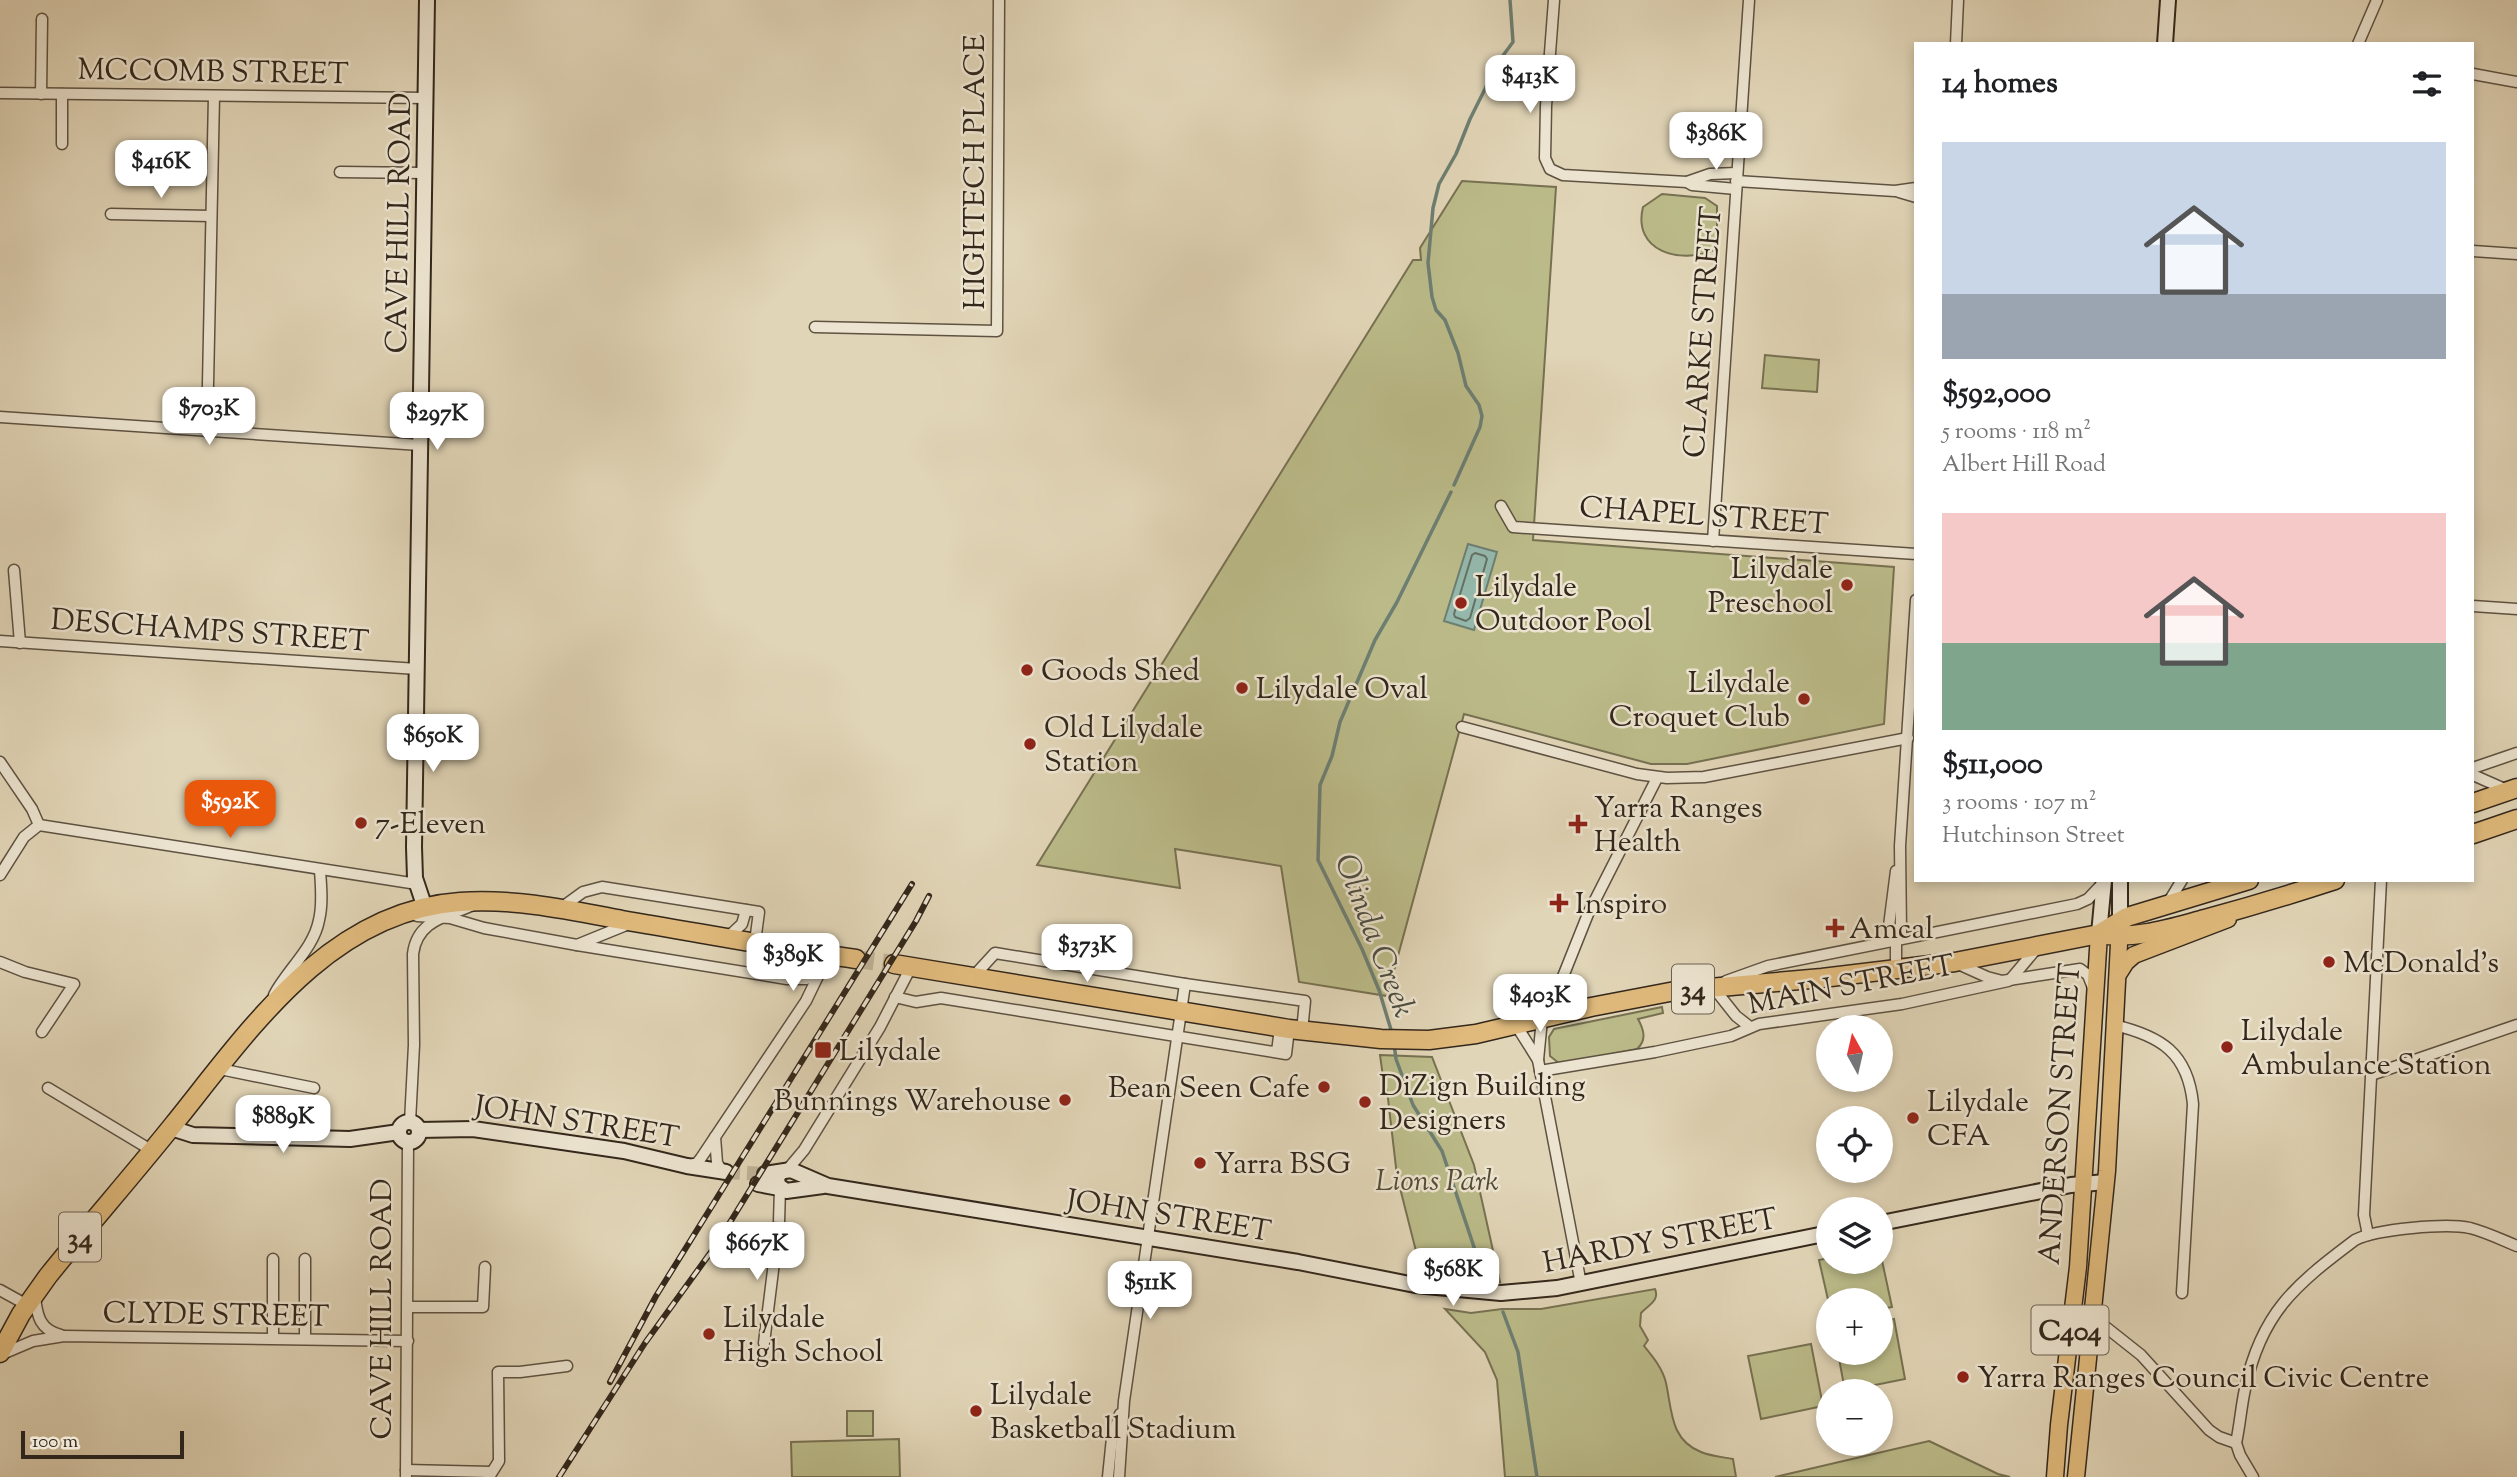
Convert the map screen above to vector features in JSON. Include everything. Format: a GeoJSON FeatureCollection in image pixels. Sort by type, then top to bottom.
{"type":"FeatureCollection","features":[{"type":"Feature","properties":{"kind":"highway"},"geometry":{"type":"LineString","coordinates":[[2474,803],[2513,789]]}},
{"type":"Feature","properties":{"kind":"highway"},"geometry":{"type":"LineString","coordinates":[[2475,833],[2517,819]]}},
{"type":"Feature","properties":{"kind":"highway"},"geometry":{"type":"LineString","coordinates":[[2099,934],[2120,928],[2165,906],[2243,882]]}},
{"type":"Feature","properties":{"kind":"highway"},"geometry":{"type":"LineString","coordinates":[[2120,928],[2184,924],[2329,882]]}},
{"type":"Feature","properties":{"kind":"highway","name":"34"},"geometry":{"type":"LineString","coordinates":[[0,1354],[31,1299],[266,1012],[297,980],[330,952],[372,927],[425,908],[458,902],[481,902],[560,909],[856,959]]}},
{"type":"Feature","properties":{"kind":"highway","name":"34"},"geometry":{"type":"LineString","coordinates":[[902,966],[1291,1029],[1406,1040],[1441,1039],[1647,996],[1955,962],[2099,934]]}},
{"type":"Feature","properties":{"kind":"main road","name":"CAVE HILL ROAD"},"geometry":{"type":"LineString","coordinates":[[425,908],[417,884],[414,847],[427,0]]}},
{"type":"Feature","properties":{"kind":"main road"},"geometry":{"type":"LineString","coordinates":[[2165,42],[2168,0]]}},
{"type":"Feature","properties":{"kind":"main road","name":"ANDERSON STREET"},"geometry":{"type":"LineString","coordinates":[[2055,1477],[2078,1267],[2104,882]]}},
{"type":"Feature","properties":{"kind":"main road","name":"ANDERSON STREET"},"geometry":{"type":"LineString","coordinates":[[2076,1477],[2106,1182],[2120,928],[2120,882]]}},
{"type":"Feature","properties":{"kind":"main road"},"geometry":{"type":"LineString","coordinates":[[2117,982],[2124,965],[2134,955],[2290,895]]}},
{"type":"Feature","properties":{"kind":"main road"},"geometry":{"type":"LineString","coordinates":[[2094,1023],[2114,1025]]}},
{"type":"Feature","properties":{"kind":"main road","name":"JOHN STREET"},"geometry":{"type":"LineString","coordinates":[[171,1128],[193,1135],[350,1139],[409,1132],[473,1129],[624,1151],[723,1174]]}},
{"type":"Feature","properties":{"kind":"main road","name":"JOHN STREET"},"geometry":{"type":"LineString","coordinates":[[761,1179],[828,1186],[1298,1262],[1415,1285],[1501,1293]]}},
{"type":"Feature","properties":{"kind":"main road"},"geometry":{"type":"LineString","coordinates":[[1893,1221],[2083,1183],[2106,1182]]}},
{"type":"Feature","properties":{"kind":"main road","name":"HARDY STREET"},"geometry":{"type":"LineString","coordinates":[[1501,1293],[1581,1283],[1816,1236]]}},
{"type":"Feature","properties":{"kind":"main road"},"geometry":{"type":"LineString","coordinates":[[2078,1267],[2098,1267]]}},
{"type":"Feature","properties":{"kind":"main road"},"geometry":{"type":"LineString","coordinates":[[2061,1405],[2074,1365],[2080,1321],[2093,1317]]}},
{"type":"Feature","properties":{"kind":"street","name":"HIGHTECH PLACE"},"geometry":{"type":"LineString","coordinates":[[815,327],[997,331],[999,0]]}},
{"type":"Feature","properties":{"kind":"street"},"geometry":{"type":"LineString","coordinates":[[1554,0],[1546,106],[1545,158],[1550,169],[1563,175],[1687,183],[1710,174],[1736,181]]}},
{"type":"Feature","properties":{"kind":"street","name":"CLARKE STREET"},"geometry":{"type":"LineString","coordinates":[[1713,541],[1749,0]]}},
{"type":"Feature","properties":{"kind":"street"},"geometry":{"type":"LineString","coordinates":[[1956,42],[1958,0]]}},
{"type":"Feature","properties":{"kind":"street"},"geometry":{"type":"LineString","coordinates":[[2359,42],[2376,0]]}},
{"type":"Feature","properties":{"kind":"street"},"geometry":{"type":"LineString","coordinates":[[41,94],[42,19]]}},
{"type":"Feature","properties":{"kind":"street"},"geometry":{"type":"LineString","coordinates":[[2474,74],[2517,82]]}},
{"type":"Feature","properties":{"kind":"street","name":"MCCOMB STREET"},"geometry":{"type":"LineString","coordinates":[[0,93],[426,98]]}},
{"type":"Feature","properties":{"kind":"street"},"geometry":{"type":"LineString","coordinates":[[62,94],[62,144]]}},
{"type":"Feature","properties":{"kind":"street"},"geometry":{"type":"LineString","coordinates":[[207,432],[214,96]]}},
{"type":"Feature","properties":{"kind":"street"},"geometry":{"type":"LineString","coordinates":[[340,172],[425,173]]}},
{"type":"Feature","properties":{"kind":"street"},"geometry":{"type":"LineString","coordinates":[[1687,183],[1692,186],[1736,181],[1895,191],[1914,188]]}},
{"type":"Feature","properties":{"kind":"street"},"geometry":{"type":"LineString","coordinates":[[1895,191],[1914,196]]}},
{"type":"Feature","properties":{"kind":"street"},"geometry":{"type":"LineString","coordinates":[[111,214],[211,216]]}},
{"type":"Feature","properties":{"kind":"street"},"geometry":{"type":"LineString","coordinates":[[2474,251],[2517,254]]}},
{"type":"Feature","properties":{"kind":"street"},"geometry":{"type":"LineString","coordinates":[[0,417],[420,445]]}},
{"type":"Feature","properties":{"kind":"street","name":"CHAPEL STREET"},"geometry":{"type":"LineString","coordinates":[[1501,506],[1513,527],[1914,554]]}},
{"type":"Feature","properties":{"kind":"street"},"geometry":{"type":"LineString","coordinates":[[14,570],[20,643]]}},
{"type":"Feature","properties":{"kind":"street"},"geometry":{"type":"LineString","coordinates":[[2474,606],[2517,609]]}},
{"type":"Feature","properties":{"kind":"street"},"geometry":{"type":"LineString","coordinates":[[1896,970],[1896,940],[1901,933],[1900,846],[1914,634]]}},
{"type":"Feature","properties":{"kind":"street","name":"DESCHAMPS STREET"},"geometry":{"type":"LineString","coordinates":[[0,641],[417,668]]}},
{"type":"Feature","properties":{"kind":"street"},"geometry":{"type":"LineString","coordinates":[[1462,727],[1657,778],[1704,777],[1908,738]]}},
{"type":"Feature","properties":{"kind":"street"},"geometry":{"type":"LineString","coordinates":[[2474,768],[2517,753]]}},
{"type":"Feature","properties":{"kind":"street"},"geometry":{"type":"LineString","coordinates":[[0,762],[32,809],[39,825]]}},
{"type":"Feature","properties":{"kind":"street"},"geometry":{"type":"LineString","coordinates":[[2474,775],[2513,789]]}},
{"type":"Feature","properties":{"kind":"street"},"geometry":{"type":"LineString","coordinates":[[1538,1060],[1556,994],[1588,914],[1657,778]]}},
{"type":"Feature","properties":{"kind":"street"},"geometry":{"type":"LineString","coordinates":[[0,875],[24,836],[39,825],[417,884]]}},
{"type":"Feature","properties":{"kind":"street"},"geometry":{"type":"LineString","coordinates":[[266,1012],[318,925],[321,905],[320,870]]}},
{"type":"Feature","properties":{"kind":"street","name":"MAIN STREET"},"geometry":{"type":"LineString","coordinates":[[1712,987],[1768,966],[2077,904],[2088,899],[2103,882]]}},
{"type":"Feature","properties":{"kind":"street"},"geometry":{"type":"LineString","coordinates":[[2165,906],[2181,882]]}},
{"type":"Feature","properties":{"kind":"street"},"geometry":{"type":"LineString","coordinates":[[2368,1235],[2364,1215],[2381,882]]}},
{"type":"Feature","properties":{"kind":"street"},"geometry":{"type":"LineString","coordinates":[[560,909],[583,892],[603,887],[759,912],[755,942]]}},
{"type":"Feature","properties":{"kind":"street","name":"CAVE HILL ROAD"},"geometry":{"type":"LineString","coordinates":[[406,1473],[409,1132],[414,1045],[413,954],[417,938],[425,927],[481,902]]}},
{"type":"Feature","properties":{"kind":"street"},"geometry":{"type":"LineString","coordinates":[[727,938],[742,924],[746,910]]}},
{"type":"Feature","properties":{"kind":"street"},"geometry":{"type":"LineString","coordinates":[[397,916],[445,917],[484,928],[577,945],[787,979],[812,978],[819,974]]}},
{"type":"Feature","properties":{"kind":"street"},"geometry":{"type":"LineString","coordinates":[[577,945],[635,922]]}},
{"type":"Feature","properties":{"kind":"street"},"geometry":{"type":"LineString","coordinates":[[1955,962],[1987,977],[2009,981],[2038,947]]}},
{"type":"Feature","properties":{"kind":"street"},"geometry":{"type":"LineString","coordinates":[[895,997],[916,1002],[941,998],[1286,1054],[1291,1029],[1306,1001],[995,953],[973,977]]}},
{"type":"Feature","properties":{"kind":"street"},"geometry":{"type":"LineString","coordinates":[[687,1166],[698,1161],[715,1137],[833,956]]}},
{"type":"Feature","properties":{"kind":"street"},"geometry":{"type":"LineString","coordinates":[[0,962],[25,972],[74,984],[42,1032]]}},
{"type":"Feature","properties":{"kind":"street"},"geometry":{"type":"LineString","coordinates":[[764,1343],[779,1222],[787,1181],[796,1161],[880,1027],[895,997],[902,966]]}},
{"type":"Feature","properties":{"kind":"street","name":"MAIN STREET"},"geometry":{"type":"LineString","coordinates":[[1540,1071],[1731,1036],[1750,1027],[1798,1017],[1825,1016],[1902,1004],[2080,969],[2090,978],[2095,1002]]}},
{"type":"Feature","properties":{"kind":"street"},"geometry":{"type":"LineString","coordinates":[[1113,1474],[1112,1438],[1124,1401],[1185,984]]}},
{"type":"Feature","properties":{"kind":"street"},"geometry":{"type":"LineString","coordinates":[[1712,987],[1736,1016],[1750,1027]]}},
{"type":"Feature","properties":{"kind":"street"},"geometry":{"type":"LineString","coordinates":[[1516,1025],[1538,1060],[1581,1283]]}},
{"type":"Feature","properties":{"kind":"street"},"geometry":{"type":"LineString","coordinates":[[2114,1025],[2138,1032],[2167,1047],[2185,1067],[2192,1088],[2182,1293]]}},
{"type":"Feature","properties":{"kind":"street"},"geometry":{"type":"LineString","coordinates":[[2371,1075],[2517,1025]]}},
{"type":"Feature","properties":{"kind":"street"},"geometry":{"type":"LineString","coordinates":[[220,1069],[314,1088]]}},
{"type":"Feature","properties":{"kind":"street"},"geometry":{"type":"LineString","coordinates":[[48,1088],[152,1150]]}},
{"type":"Feature","properties":{"kind":"street"},"geometry":{"type":"LineString","coordinates":[[715,1137],[717,1163],[723,1174]]}},
{"type":"Feature","properties":{"kind":"street"},"geometry":{"type":"LineString","coordinates":[[2253,1477],[2236,1443],[2244,1392],[2253,1359],[2274,1313],[2290,1294],[2340,1251],[2355,1240],[2368,1235],[2457,1226],[2473,1228],[2517,1246]]}},
{"type":"Feature","properties":{"kind":"street"},"geometry":{"type":"LineString","coordinates":[[273,1259],[273,1338]]}},
{"type":"Feature","properties":{"kind":"street"},"geometry":{"type":"LineString","coordinates":[[305,1259],[305,1339]]}},
{"type":"Feature","properties":{"kind":"street"},"geometry":{"type":"LineString","coordinates":[[408,1307],[483,1307],[485,1267]]}},
{"type":"Feature","properties":{"kind":"street"},"geometry":{"type":"LineString","coordinates":[[0,1290],[31,1299]]}},
{"type":"Feature","properties":{"kind":"street","name":"CLYDE STREET"},"geometry":{"type":"LineString","coordinates":[[31,1299],[43,1327],[50,1333],[64,1336]]}},
{"type":"Feature","properties":{"kind":"street"},"geometry":{"type":"LineString","coordinates":[[2093,1317],[2141,1355],[2209,1430],[2218,1437],[2236,1443]]}},
{"type":"Feature","properties":{"kind":"street","name":"CLYDE STREET"},"geometry":{"type":"LineString","coordinates":[[0,1354],[33,1341],[64,1336],[408,1341]]}},
{"type":"Feature","properties":{"kind":"street"},"geometry":{"type":"LineString","coordinates":[[406,1473],[490,1475],[499,1461],[498,1372],[567,1366]]}},
{"type":"Feature","properties":{"kind":"green space"},"geometry":{"type":"Polygon","coordinates":[[[1462,181],[1556,187],[1533,540],[1894,567],[1884,724],[1687,764],[1651,764],[1464,714],[1387,996],[1299,982],[1281,866],[1175,849],[1180,888],[1037,865],[1413,260],[1421,260],[1420,248],[1462,181]]]}},
{"type":"Feature","properties":{"kind":"green space"},"geometry":{"type":"Polygon","coordinates":[[[1662,194],[1705,198],[1717,206],[1717,240],[1714,250],[1687,256],[1674,255],[1652,244],[1641,222],[1643,207],[1662,194]]]}},
{"type":"Feature","properties":{"kind":"green space"},"geometry":{"type":"Polygon","coordinates":[[[1765,355],[1819,360],[1817,392],[1762,388],[1765,355]]]}},
{"type":"Feature","properties":{"kind":"green space"},"geometry":{"type":"Polygon","coordinates":[[[1662,1007],[1663,1013],[1638,1019],[1644,1035],[1637,1049],[1560,1064],[1550,1056],[1549,1037],[1554,1029],[1662,1007]]]}},
{"type":"Feature","properties":{"kind":"green space","name":"Lions Park"},"geometry":{"type":"Polygon","coordinates":[[[1380,1055],[1432,1057],[1474,1165],[1500,1282],[1428,1273],[1420,1267],[1397,1176],[1380,1055]]]}},
{"type":"Feature","properties":{"kind":"green space"},"geometry":{"type":"Polygon","coordinates":[[[1822,1274],[1885,1274],[1888,1288],[1825,1288],[1822,1274]]]}},
{"type":"Feature","properties":{"kind":"green space"},"geometry":{"type":"Polygon","coordinates":[[[1655,1289],[1655,1300],[1641,1313],[1640,1326],[1648,1340],[1644,1346],[1665,1378],[1674,1423],[1683,1440],[1691,1447],[1733,1459],[1736,1477],[1505,1477],[1497,1380],[1485,1352],[1445,1309],[1471,1313],[1502,1309],[1541,1309],[1655,1289]]]}},
{"type":"Feature","properties":{"kind":"green space"},"geometry":{"type":"Polygon","coordinates":[[[1893,1319],[1905,1379],[1893,1381],[1893,1379],[1843,1379],[1840,1365],[1893,1365],[1893,1319]]]}},
{"type":"Feature","properties":{"kind":"green space"},"geometry":{"type":"Polygon","coordinates":[[[1811,1344],[1818,1379],[1816,1407],[1761,1419],[1748,1356],[1811,1344]]]}},
{"type":"Feature","properties":{"kind":"green space"},"geometry":{"type":"Polygon","coordinates":[[[847,1411],[873,1411],[873,1436],[847,1436],[847,1411]]]}},
{"type":"Feature","properties":{"kind":"green space"},"geometry":{"type":"Polygon","coordinates":[[[899,1439],[900,1477],[792,1477],[791,1442],[899,1439]]]}},
{"type":"Feature","properties":{"kind":"green space"},"geometry":{"type":"Polygon","coordinates":[[[1929,1441],[1998,1474],[2010,1477],[1775,1477],[1865,1456],[1893,1456],[1893,1449],[1929,1441]]]}},
{"type":"Feature","properties":{"kind":"water"},"geometry":{"type":"Polygon","coordinates":[[[1468,544],[1497,552],[1474,630],[1444,621],[1468,544]]]}},
{"type":"Feature","properties":{"kind":"waterway","name":"Olinda Creek"},"geometry":{"type":"LineString","coordinates":[[1454,485],[1480,427],[1482,416],[1479,405],[1466,386],[1458,353],[1445,320],[1436,310],[1432,297],[1428,263],[1433,208],[1439,184],[1456,154],[1470,119],[1499,61],[1513,42],[1510,0]]}},
{"type":"Feature","properties":{"kind":"waterway","name":"Olinda Creek"},"geometry":{"type":"LineString","coordinates":[[1392,1033],[1379,990],[1362,949],[1318,860],[1320,785],[1332,756],[1340,722],[1375,640],[1397,602],[1451,492]]}},
{"type":"Feature","properties":{"kind":"waterway","name":"Olinda Creek"},"geometry":{"type":"LineString","coordinates":[[1394,1044],[1396,1059],[1413,1105],[1442,1151],[1485,1280]]}},
{"type":"Feature","properties":{"kind":"waterway","name":"Olinda Creek"},"geometry":{"type":"LineString","coordinates":[[1503,1312],[1518,1352],[1537,1477]]}},
{"type":"Feature","properties":{"kind":"tunnel"},"geometry":{"type":"LineString","coordinates":[[856,959],[894,964]]}},
{"type":"Feature","properties":{"kind":"tunnel"},"geometry":{"type":"LineString","coordinates":[[726,1172],[765,1174]]}},
{"type":"Feature","properties":{"kind":"railway"},"geometry":{"type":"LineString","coordinates":[[610,1382],[656,1296],[912,884]]}},
{"type":"Feature","properties":{"kind":"railway"},"geometry":{"type":"LineString","coordinates":[[559,1477],[645,1343],[716,1245],[929,896]]}},
{"type":"Feature","properties":{"kind":"place","name":"Lilydale Preschool"},"geometry":{"type":"Point","coordinates":[1847,585]}},
{"type":"Feature","properties":{"kind":"place","name":"Lilydale Outdoor Pool"},"geometry":{"type":"Point","coordinates":[1461,603]}},
{"type":"Feature","properties":{"kind":"place","name":"Goods Shed"},"geometry":{"type":"Point","coordinates":[1027,670]}},
{"type":"Feature","properties":{"kind":"place","name":"Lilydale Oval"},"geometry":{"type":"Point","coordinates":[1242,688]}},
{"type":"Feature","properties":{"kind":"place","name":"Lilydale Croquet Club"},"geometry":{"type":"Point","coordinates":[1804,699]}},
{"type":"Feature","properties":{"kind":"place","name":"Old Lilydale Station"},"geometry":{"type":"Point","coordinates":[1030,744]}},
{"type":"Feature","properties":{"kind":"place","name":"7-Eleven"},"geometry":{"type":"Point","coordinates":[361,823]}},
{"type":"Feature","properties":{"kind":"place","name":"Yarra Ranges Health"},"geometry":{"type":"Point","coordinates":[1578,824]}},
{"type":"Feature","properties":{"kind":"place","name":"Inspiro"},"geometry":{"type":"Point","coordinates":[1559,903]}},
{"type":"Feature","properties":{"kind":"place","name":"Amcal"},"geometry":{"type":"Point","coordinates":[1835,928]}},
{"type":"Feature","properties":{"kind":"place","name":"McDonald's"},"geometry":{"type":"Point","coordinates":[2329,962]}},
{"type":"Feature","properties":{"kind":"place","name":"Lilydale Ambulance Station"},"geometry":{"type":"Point","coordinates":[2227,1047]}},
{"type":"Feature","properties":{"kind":"place","name":"Lilydale"},"geometry":{"type":"Point","coordinates":[823,1050]}},
{"type":"Feature","properties":{"kind":"place","name":"Bean Seen Cafe"},"geometry":{"type":"Point","coordinates":[1324,1087]}},
{"type":"Feature","properties":{"kind":"place","name":"Bunnings Warehouse"},"geometry":{"type":"Point","coordinates":[1065,1100]}},
{"type":"Feature","properties":{"kind":"place","name":"DiZign Building Designers"},"geometry":{"type":"Point","coordinates":[1365,1102]}},
{"type":"Feature","properties":{"kind":"place","name":"Lilydale CFA"},"geometry":{"type":"Point","coordinates":[1913,1118]}},
{"type":"Feature","properties":{"kind":"place","name":"Yarra BSG"},"geometry":{"type":"Point","coordinates":[1200,1163]}},
{"type":"Feature","properties":{"kind":"place","name":"Lilydale High School"},"geometry":{"type":"Point","coordinates":[709,1334]}},
{"type":"Feature","properties":{"kind":"place","name":"Yarra Ranges Council Civic Centre"},"geometry":{"type":"Point","coordinates":[1963,1377]}},
{"type":"Feature","properties":{"kind":"place","name":"Lilydale Basketball Stadium"},"geometry":{"type":"Point","coordinates":[976,1411]}}]}
